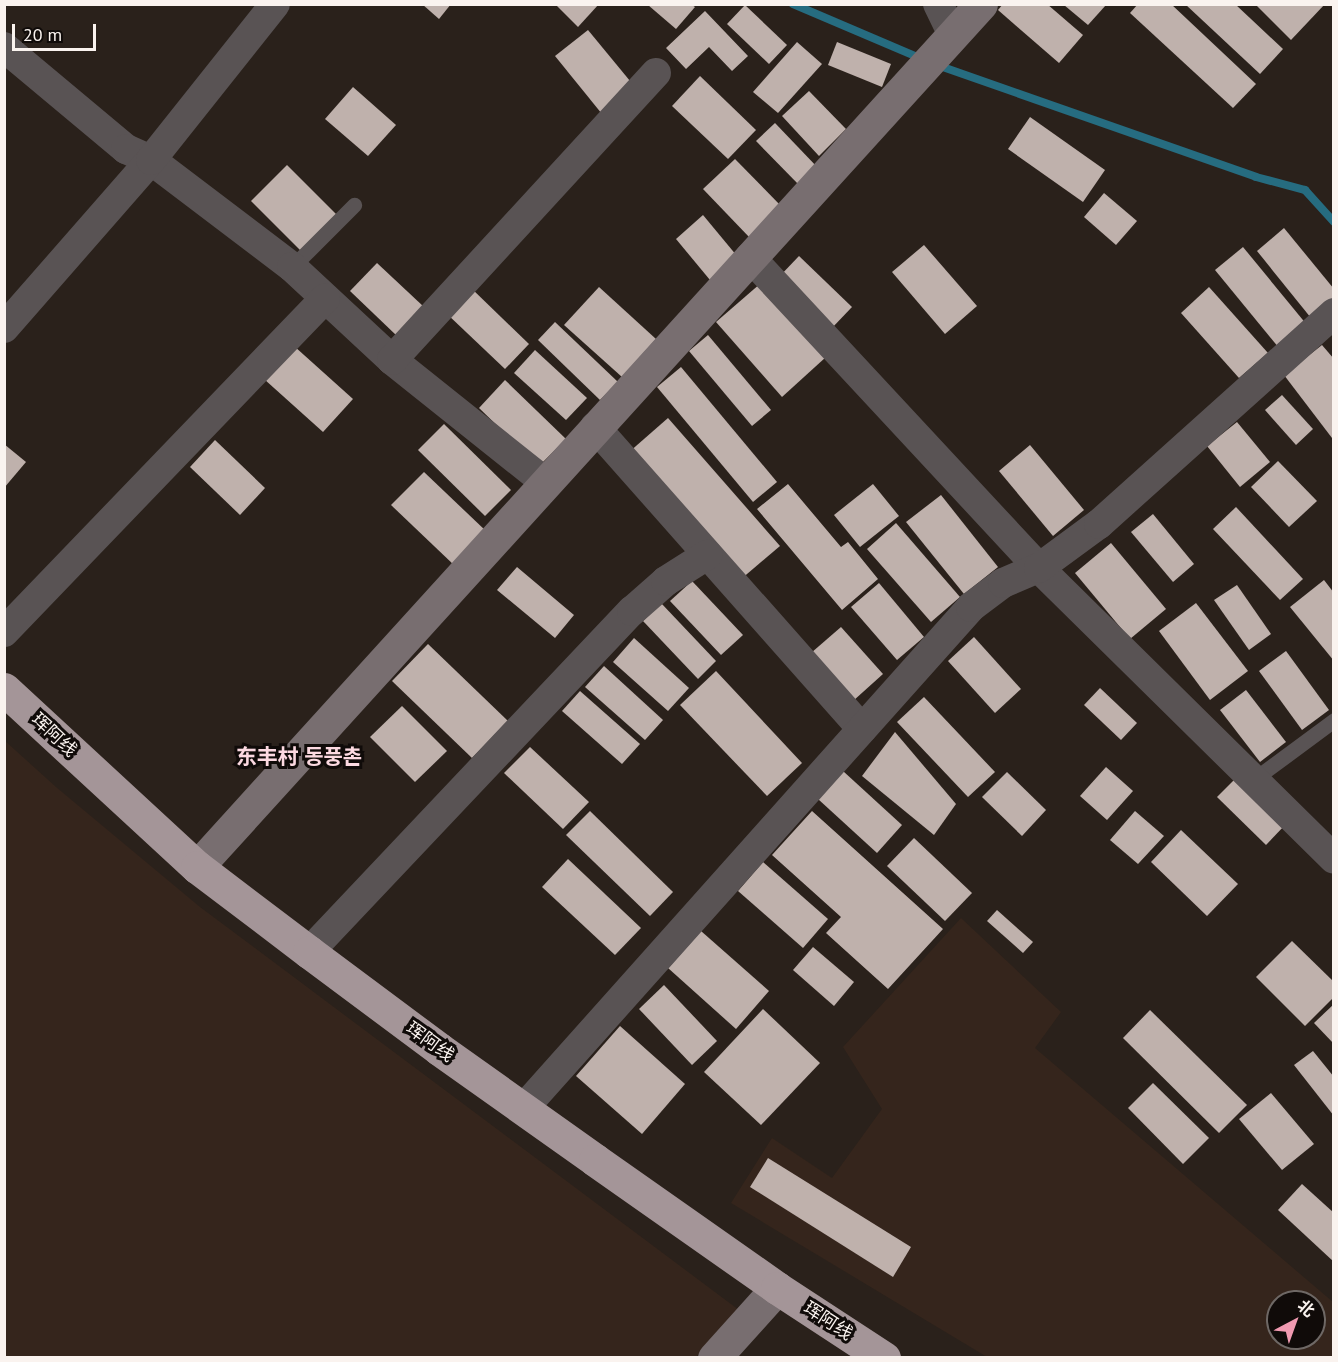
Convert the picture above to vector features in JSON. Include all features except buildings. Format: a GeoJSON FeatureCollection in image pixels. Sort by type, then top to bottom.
{"type":"FeatureCollection","features":[{"type":"Feature","properties":{"kind":"highway","name":"珲阿线"},"geometry":{"type":"LineString","coordinates":[[4,689],[197,867],[522,1109],[777,1288],[885,1358]]}},
{"type":"Feature","properties":{"kind":"street"},"geometry":{"type":"LineString","coordinates":[[4,328],[151,160],[275,4]]}},
{"type":"Feature","properties":{"kind":"street"},"geometry":{"type":"LineString","coordinates":[[938,4],[938,51]]}},
{"type":"Feature","properties":{"kind":"street"},"geometry":{"type":"LineString","coordinates":[[197,867],[981,4]]}},
{"type":"Feature","properties":{"kind":"street"},"geometry":{"type":"LineString","coordinates":[[4,47],[126,149],[151,160],[292,267],[392,360],[545,482]]}},
{"type":"Feature","properties":{"kind":"street"},"geometry":{"type":"LineString","coordinates":[[392,360],[656,73]]}},
{"type":"Feature","properties":{"kind":"street"},"geometry":{"type":"LineString","coordinates":[[750,257],[1039,568],[1334,859]]}},
{"type":"Feature","properties":{"kind":"street"},"geometry":{"type":"LineString","coordinates":[[4,632],[325,298]]}},
{"type":"Feature","properties":{"kind":"street"},"geometry":{"type":"LineString","coordinates":[[522,1109],[971,607],[1003,583],[1039,568],[1099,524],[1334,314]]}},
{"type":"Feature","properties":{"kind":"street"},"geometry":{"type":"LineString","coordinates":[[595,427],[862,729]]}},
{"type":"Feature","properties":{"kind":"street"},"geometry":{"type":"LineString","coordinates":[[309,952],[633,611],[666,581],[708,555]]}},
{"type":"Feature","properties":{"kind":"street"},"geometry":{"type":"LineString","coordinates":[[714,1358],[777,1288]]}},
{"type":"Feature","properties":{"kind":"lane"},"geometry":{"type":"LineString","coordinates":[[292,267],[354,206]]}},
{"type":"Feature","properties":{"kind":"lane"},"geometry":{"type":"LineString","coordinates":[[1253,780],[1334,720]]}},
{"type":"Feature","properties":{"kind":"shaded area"},"geometry":{"type":"Polygon","coordinates":[[[4,740],[56,787],[200,907],[739,1310],[696,1357],[5,1357],[4,740]]]}},
{"type":"Feature","properties":{"kind":"shaded area"},"geometry":{"type":"Polygon","coordinates":[[[961,918],[1061,1012],[1035,1048],[1319,1290],[1266,1290],[1266,1350],[1326,1350],[1326,1296],[1333,1302],[1333,1357],[987,1357],[731,1203],[772,1138],[832,1178],[882,1109],[843,1047],[961,918]]]}},
{"type":"Feature","properties":{"kind":"waterway"},"geometry":{"type":"LineString","coordinates":[[793,4],[922,59]]}},
{"type":"Feature","properties":{"kind":"waterway"},"geometry":{"type":"LineString","coordinates":[[937,65],[1256,177],[1305,190],[1334,222]]}},
{"type":"Feature","properties":{"kind":"district","name":"东丰村 동풍촌"},"geometry":{"type":"Point","coordinates":[299,757]}}]}
